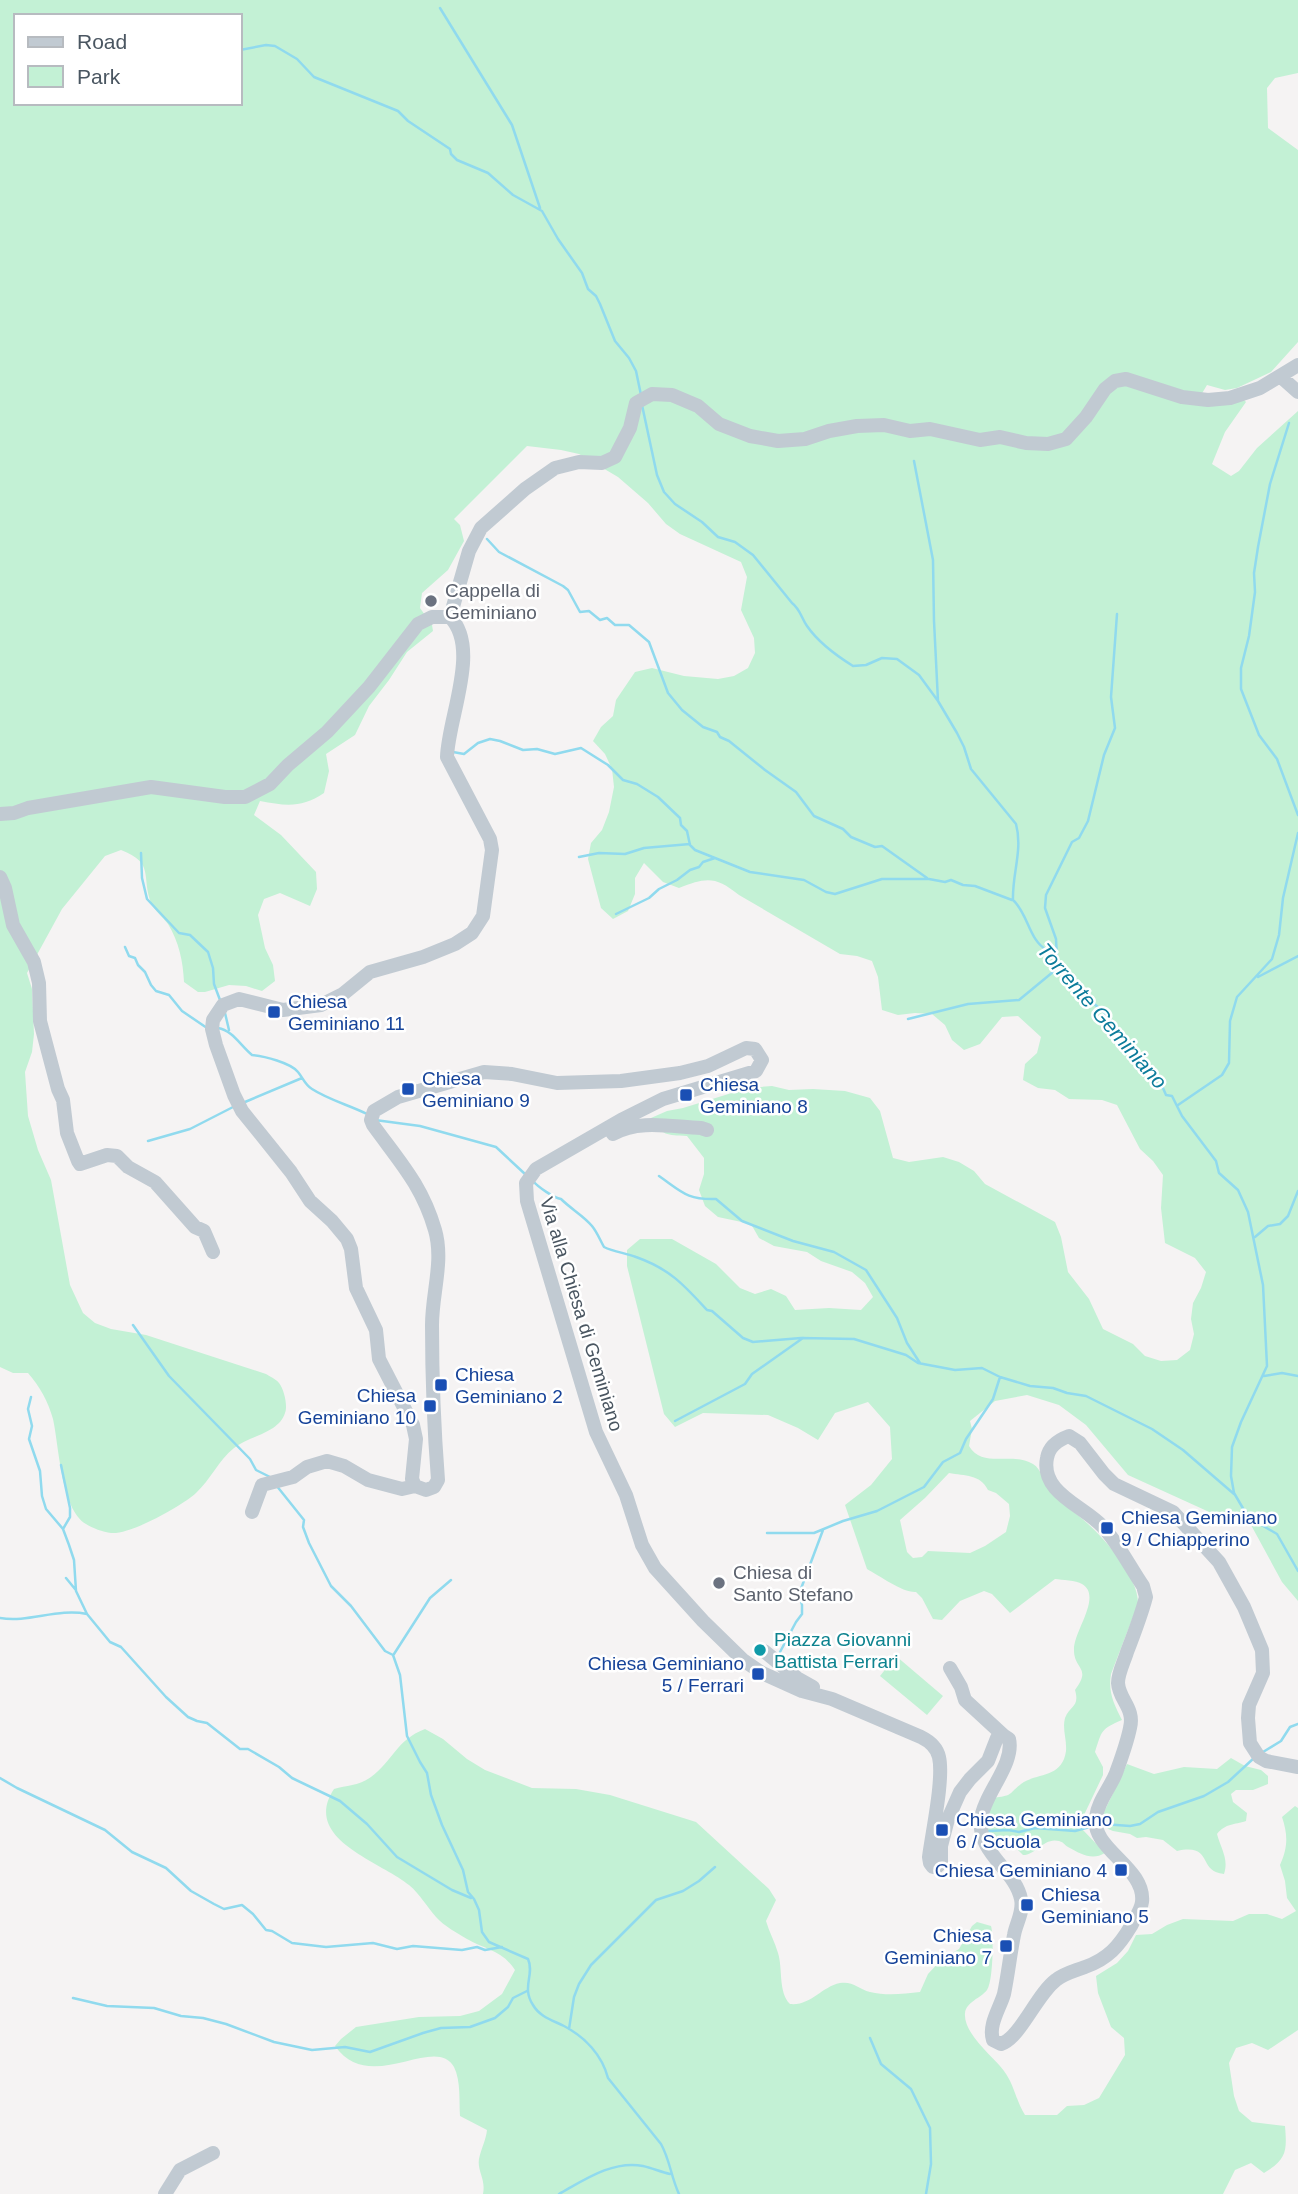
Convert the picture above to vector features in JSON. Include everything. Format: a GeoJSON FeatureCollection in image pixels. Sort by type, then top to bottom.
{"type":"FeatureCollection","features":[{"type":"Feature","properties":{"kind":"street"},"geometry":{"type":"LineString","coordinates":[[450,617],[468,551],[481,527],[525,489],[555,468],[579,462],[602,463],[615,457],[630,428],[636,403],[652,394],[672,395],[698,407],[719,424],[750,436],[778,441],[805,439],[857,426],[884,425],[911,431],[930,429],[980,440],[1000,437],[1026,443],[1048,444],[1066,439],[1086,417],[1105,389],[1115,381],[1126,379],[1182,397],[1208,400],[1230,398],[1259,388],[1289,371],[1298,392]]}},
{"type":"Feature","properties":{"kind":"street"},"geometry":{"type":"LineString","coordinates":[[0,814],[150,787],[245,797],[270,784],[327,732],[369,687],[418,624],[432,617],[450,617],[457,624],[462,640],[463,669],[447,743],[447,757],[485,827],[492,850],[482,916],[472,933],[455,944],[423,957],[370,972],[333,1000],[309,1008],[283,1010],[248,1000],[230,1001],[217,1012],[212,1029],[242,1111],[291,1172],[310,1201],[347,1239],[351,1249],[356,1288],[376,1330],[379,1359],[415,1432],[412,1479],[415,1486],[402,1489],[368,1480],[344,1466],[327,1461],[307,1467],[293,1477],[262,1485],[252,1512]]}},
{"type":"Feature","properties":{"kind":"street"},"geometry":{"type":"LineString","coordinates":[[0,877],[13,925],[34,962],[39,983],[40,1021],[63,1100],[67,1133],[78,1161],[80,1164],[107,1155],[117,1156],[128,1167],[155,1182],[195,1227],[204,1231],[213,1252]]}},
{"type":"Feature","properties":{"kind":"street","name":"Via alla Chiesa di Geminiano"},"geometry":{"type":"LineString","coordinates":[[415,1486],[426,1490],[434,1487],[438,1480],[432,1322],[438,1243],[415,1182],[373,1125],[371,1120],[374,1111],[398,1097],[484,1072],[512,1074],[557,1083],[621,1081],[680,1073],[708,1066],[746,1048],[755,1049],[761,1055],[761,1064],[756,1071],[663,1099],[536,1169],[526,1183],[527,1201],[596,1432],[626,1495],[649,1560],[703,1621],[743,1660],[773,1679],[802,1691],[828,1695],[921,1737],[930,1742],[937,1751],[940,1774],[929,1857],[933,1867],[941,1862],[941,1846],[948,1819],[960,1792],[988,1761],[996,1738],[1003,1735]]}},
{"type":"Feature","properties":{"kind":"street"},"geometry":{"type":"LineString","coordinates":[[576,1146],[581,1152],[626,1127],[641,1125],[707,1130],[693,1136]]}},
{"type":"Feature","properties":{"kind":"street"},"geometry":{"type":"LineString","coordinates":[[950,1668],[961,1686],[965,1700],[1009,1740],[1009,1752],[985,1803],[981,1821],[981,1835],[987,1848],[1021,1895],[1022,1908],[1014,1932],[1004,1994],[991,2032],[993,2040],[1001,2044],[1011,2039],[1032,2007],[1055,1980],[1096,1963],[1115,1951],[1142,1907],[1141,1888],[1136,1878],[1120,1862],[1095,1826],[1096,1815],[1115,1774],[1130,1728],[1131,1713],[1120,1691],[1119,1676],[1146,1597],[1143,1586],[1103,1526],[1053,1485],[1046,1462],[1049,1451],[1057,1442],[1069,1436],[1078,1440],[1108,1479],[1123,1490],[1173,1512],[1219,1562],[1238,1595],[1262,1650],[1263,1673],[1250,1705],[1248,1718],[1250,1743],[1259,1757],[1266,1761],[1298,1767]]}},
{"type":"Feature","properties":{"kind":"street"},"geometry":{"type":"LineString","coordinates":[[764,1651],[797,1678],[828,1695]]}},
{"type":"Feature","properties":{"kind":"street"},"geometry":{"type":"LineString","coordinates":[[165,2194],[180,2170],[213,2153]]}},
{"type":"Feature","properties":{"kind":"green space"},"geometry":{"type":"Polygon","coordinates":[[[0,0],[1298,0],[1298,73],[1275,78],[1267,88],[1268,128],[1298,150],[1298,342],[1271,372],[1237,388],[1225,390],[1207,385],[1195,405],[1242,398],[1246,402],[1225,432],[1212,464],[1231,476],[1298,411],[1298,1601],[1282,1582],[1251,1525],[1218,1516],[1128,1475],[1086,1425],[1059,1405],[1027,1395],[995,1401],[970,1421],[972,1429],[969,1446],[975,1453],[989,1458],[1025,1460],[1036,1466],[1054,1495],[1112,1549],[1127,1571],[1137,1594],[1138,1604],[1110,1681],[1114,1703],[1122,1720],[1106,1728],[1099,1739],[1095,1752],[1103,1767],[1103,1775],[1084,1815],[1083,1830],[1105,1853],[1086,1856],[1054,1840],[1023,1855],[1017,1849],[999,1850],[990,1838],[987,1826],[993,1798],[1007,1795],[1027,1780],[1054,1771],[1064,1760],[1065,1718],[1075,1703],[1075,1690],[1082,1677],[1074,1650],[1089,1597],[1088,1590],[1082,1584],[1055,1579],[1010,1613],[992,1594],[984,1591],[960,1601],[942,1620],[933,1619],[916,1592],[898,1587],[867,1569],[845,1505],[871,1485],[892,1459],[890,1427],[868,1402],[835,1413],[818,1440],[768,1415],[703,1413],[675,1427],[664,1414],[627,1266],[627,1250],[640,1239],[672,1239],[716,1264],[740,1288],[755,1294],[771,1289],[786,1296],[795,1310],[861,1310],[873,1297],[865,1283],[852,1272],[821,1261],[807,1252],[774,1246],[759,1238],[751,1224],[718,1217],[705,1206],[699,1190],[704,1174],[704,1158],[687,1136],[666,1133],[651,1118],[748,1088],[772,1086],[789,1090],[845,1091],[870,1098],[880,1111],[893,1158],[909,1162],[943,1157],[959,1162],[974,1171],[985,1184],[1055,1222],[1068,1272],[1089,1299],[1103,1329],[1133,1344],[1145,1356],[1161,1361],[1177,1360],[1190,1350],[1194,1334],[1191,1319],[1193,1303],[1206,1272],[1195,1258],[1165,1243],[1161,1208],[1163,1175],[1140,1149],[1117,1105],[1102,1100],[1069,1099],[1055,1090],[1038,1088],[1023,1080],[1025,1064],[1037,1053],[1041,1037],[1018,1016],[1002,1017],[980,1044],[964,1050],[952,1040],[945,1025],[932,1014],[898,1015],[882,1010],[878,977],[872,961],[840,954],[724,884],[710,880],[679,888],[663,882],[644,863],[635,878],[635,894],[628,911],[613,919],[601,908],[588,859],[591,843],[602,830],[609,812],[614,787],[612,769],[605,754],[593,741],[601,727],[613,716],[616,700],[635,672],[652,668],[684,676],[718,679],[734,676],[748,668],[755,653],[754,638],[741,610],[747,577],[741,562],[680,534],[666,524],[648,503],[618,477],[579,454],[527,446],[454,519],[460,525],[464,541],[448,570],[422,593],[420,608],[433,631],[407,652],[369,706],[355,735],[326,754],[329,771],[324,793],[294,804],[260,801],[254,815],[281,835],[316,872],[317,889],[310,906],[280,893],[264,899],[258,915],[275,981],[262,991],[229,985],[205,992],[198,992],[184,982],[178,945],[168,924],[151,903],[143,865],[121,850],[105,856],[62,909],[27,973],[32,989],[34,1034],[32,1052],[25,1072],[28,1116],[51,1180],[70,1285],[83,1313],[95,1323],[111,1329],[146,1335],[266,1374],[278,1382],[284,1393],[286,1410],[282,1420],[270,1430],[234,1448],[189,1499],[155,1519],[111,1533],[86,1524],[71,1505],[62,1476],[49,1406],[28,1373],[13,1373],[0,1367],[0,0]],[[949,1473],[900,1520],[907,1552],[913,1558],[922,1557],[928,1551],[970,1553],[1006,1532],[1010,1516],[1009,1504],[988,1490],[981,1481],[966,1475],[949,1473]]]}},
{"type":"Feature","properties":{"kind":"green space"},"geometry":{"type":"Polygon","coordinates":[[[896,1656],[943,1696],[927,1715],[880,1676],[896,1656]]]}},
{"type":"Feature","properties":{"kind":"green space"},"geometry":{"type":"Polygon","coordinates":[[[425,1729],[485,1770],[532,1788],[576,1789],[610,1795],[696,1822],[769,1889],[776,1900],[766,1921],[778,1953],[782,1987],[790,2004],[804,2002],[840,1983],[849,1983],[882,1994],[920,1992],[928,1974],[941,1960],[959,1949],[972,1926],[977,1922],[991,1926],[991,1978],[987,1990],[966,2009],[966,2021],[974,2037],[1007,2076],[1025,2115],[1057,2115],[1067,2106],[1084,2105],[1099,2098],[1125,2055],[1124,2038],[1111,2027],[1098,1993],[1096,1976],[1117,1963],[1128,1951],[1136,1935],[1152,1934],[1183,1919],[1233,1921],[1249,1914],[1267,1914],[1282,1919],[1296,1911],[1287,1898],[1280,1865],[1286,1841],[1282,1817],[1295,1806],[1298,1808],[1298,2030],[1268,2050],[1252,2043],[1236,2048],[1229,2063],[1239,2111],[1252,2122],[1285,2126],[1284,2154],[1264,2173],[1251,2163],[1235,2170],[1223,2194],[483,2194],[479,2163],[487,2130],[460,2116],[456,2073],[445,2058],[432,2056],[383,2066],[366,2066],[349,2060],[335,2046],[356,2027],[419,2017],[460,2016],[479,2011],[502,1994],[515,1970],[499,1954],[467,1939],[443,1923],[417,1892],[348,1847],[328,1822],[327,1806],[334,1789],[357,1784],[371,1777],[407,1739],[425,1729]]]}},
{"type":"Feature","properties":{"kind":"green space"},"geometry":{"type":"Polygon","coordinates":[[[1231,1758],[1245,1766],[1261,1770],[1268,1776],[1268,1784],[1253,1790],[1236,1790],[1231,1794],[1233,1802],[1247,1813],[1246,1821],[1227,1826],[1217,1834],[1225,1859],[1224,1874],[1210,1868],[1196,1851],[1177,1851],[1163,1840],[1137,1838],[1106,1828],[1102,1820],[1104,1812],[1127,1764],[1154,1774],[1184,1767],[1217,1769],[1231,1758]]]}},
{"type":"Feature","properties":{"kind":"waterway"},"geometry":{"type":"LineString","coordinates":[[440,8],[512,125],[540,208]]}},
{"type":"Feature","properties":{"kind":"waterway","name":"Torrente Geminiano"},"geometry":{"type":"LineString","coordinates":[[242,50],[275,46],[297,59],[314,77],[398,111],[408,121],[450,149],[457,160],[488,173],[513,195],[542,211],[582,273],[588,289],[596,296],[615,341],[636,371],[641,395]]}},
{"type":"Feature","properties":{"kind":"waterway","name":"Torrente Geminiano"},"geometry":{"type":"LineString","coordinates":[[642,405],[657,475],[664,492],[675,504],[702,522],[718,537],[735,542],[753,555],[797,608],[811,632],[841,658],[853,666],[866,665],[882,658],[897,659],[919,675],[957,733],[971,769],[1016,824],[1018,853],[1013,900],[1032,934],[1048,954],[1056,958],[1063,972],[1084,995],[1107,1015],[1154,1082],[1163,1088],[1166,1095],[1172,1096],[1182,1116],[1216,1161],[1219,1173],[1238,1190],[1248,1212],[1263,1285],[1267,1366],[1232,1447],[1231,1476],[1234,1493],[1244,1510],[1253,1520],[1277,1534],[1298,1571]]}},
{"type":"Feature","properties":{"kind":"waterway"},"geometry":{"type":"LineString","coordinates":[[1289,423],[1270,484],[1258,547],[1249,636],[1241,668],[1241,689],[1259,735],[1277,759],[1298,815]]}},
{"type":"Feature","properties":{"kind":"waterway"},"geometry":{"type":"LineString","coordinates":[[914,461],[933,560],[938,701]]}},
{"type":"Feature","properties":{"kind":"waterway"},"geometry":{"type":"LineString","coordinates":[[487,539],[499,552],[563,586],[580,612],[589,611],[600,620],[607,618],[615,625],[629,625],[649,642],[668,693],[682,710],[703,727],[717,732],[720,737],[796,792],[814,816],[843,829],[851,837],[875,847],[882,846],[927,878]]}},
{"type":"Feature","properties":{"kind":"waterway"},"geometry":{"type":"LineString","coordinates":[[1057,959],[1056,939],[1045,908],[1046,895],[1072,842],[1079,838],[1088,821],[1104,755],[1115,728],[1111,697],[1117,614]]}},
{"type":"Feature","properties":{"kind":"waterway"},"geometry":{"type":"LineString","coordinates":[[453,752],[464,754],[478,743],[490,739],[523,750],[537,749],[555,754],[581,748],[608,765],[623,780],[637,784],[658,797],[680,818],[690,845],[695,850],[750,872],[804,880],[835,894],[882,879],[951,880],[1012,900]]}},
{"type":"Feature","properties":{"kind":"waterway"},"geometry":{"type":"LineString","coordinates":[[1178,1105],[1222,1075],[1229,1063],[1230,1021],[1237,997],[1272,959],[1298,833]]}},
{"type":"Feature","properties":{"kind":"waterway"},"geometry":{"type":"LineString","coordinates":[[579,857],[599,853],[625,854],[644,848],[690,844]]}},
{"type":"Feature","properties":{"kind":"waterway"},"geometry":{"type":"LineString","coordinates":[[141,853],[142,878],[147,899],[179,933],[190,935],[208,952],[220,1000]]}},
{"type":"Feature","properties":{"kind":"waterway"},"geometry":{"type":"LineString","coordinates":[[616,914],[649,898],[703,862],[715,858]]}},
{"type":"Feature","properties":{"kind":"waterway"},"geometry":{"type":"LineString","coordinates":[[125,947],[156,991],[169,995],[182,1011],[207,1028]]}},
{"type":"Feature","properties":{"kind":"waterway"},"geometry":{"type":"LineString","coordinates":[[1258,977],[1298,956]]}},
{"type":"Feature","properties":{"kind":"waterway"},"geometry":{"type":"LineString","coordinates":[[908,1019],[968,1004],[1019,1000],[1059,967]]}},
{"type":"Feature","properties":{"kind":"waterway"},"geometry":{"type":"LineString","coordinates":[[225,1013],[229,1030]]}},
{"type":"Feature","properties":{"kind":"waterway"},"geometry":{"type":"LineString","coordinates":[[218,1028],[232,1035],[252,1055],[270,1058],[290,1066],[312,1089],[367,1114]]}},
{"type":"Feature","properties":{"kind":"waterway"},"geometry":{"type":"LineString","coordinates":[[245,1102],[302,1078]]}},
{"type":"Feature","properties":{"kind":"waterway"},"geometry":{"type":"LineString","coordinates":[[148,1141],[190,1129],[235,1106]]}},
{"type":"Feature","properties":{"kind":"waterway"},"geometry":{"type":"LineString","coordinates":[[375,1120],[420,1126],[496,1147],[525,1174]]}},
{"type":"Feature","properties":{"kind":"waterway"},"geometry":{"type":"LineString","coordinates":[[659,1176],[679,1191],[691,1196],[716,1199],[742,1221],[793,1241],[834,1252],[866,1270],[897,1318],[907,1343],[920,1363]]}},
{"type":"Feature","properties":{"kind":"waterway"},"geometry":{"type":"LineString","coordinates":[[533,1181],[585,1219],[594,1228],[604,1247],[648,1262],[667,1272],[707,1310],[712,1311],[743,1338],[753,1342],[801,1338],[854,1339],[906,1355],[918,1363],[955,1370],[982,1368],[1000,1377],[1030,1386],[1086,1396],[1152,1429],[1183,1450],[1234,1494]]}},
{"type":"Feature","properties":{"kind":"waterway"},"geometry":{"type":"LineString","coordinates":[[1255,1237],[1268,1226],[1280,1224],[1288,1216],[1298,1191]]}},
{"type":"Feature","properties":{"kind":"waterway"},"geometry":{"type":"LineString","coordinates":[[133,1325],[169,1376],[250,1459],[256,1470],[270,1477]]}},
{"type":"Feature","properties":{"kind":"waterway"},"geometry":{"type":"LineString","coordinates":[[675,1421],[745,1384],[752,1374],[803,1338]]}},
{"type":"Feature","properties":{"kind":"waterway"},"geometry":{"type":"LineString","coordinates":[[1264,1376],[1282,1373],[1298,1376]]}},
{"type":"Feature","properties":{"kind":"waterway"},"geometry":{"type":"LineString","coordinates":[[767,1533],[814,1533],[877,1511],[924,1487],[943,1462],[960,1453],[966,1439],[993,1399],[1000,1377]]}},
{"type":"Feature","properties":{"kind":"waterway"},"geometry":{"type":"LineString","coordinates":[[31,1397],[28,1409],[32,1426],[29,1439],[40,1471],[46,1509],[63,1529],[74,1560],[76,1591],[87,1614],[110,1642],[121,1647],[188,1717],[207,1723],[240,1749],[248,1749],[292,1778],[340,1801],[367,1824],[397,1857],[452,1890],[471,1898]]}},
{"type":"Feature","properties":{"kind":"waterway"},"geometry":{"type":"LineString","coordinates":[[61,1465],[70,1508],[70,1517],[63,1529]]}},
{"type":"Feature","properties":{"kind":"waterway"},"geometry":{"type":"LineString","coordinates":[[276,1485],[304,1520],[303,1527],[309,1543],[331,1586],[351,1606],[385,1651],[393,1655],[400,1675],[407,1736],[427,1773],[431,1795],[442,1825],[463,1870],[468,1892],[479,1910],[482,1932],[489,1942],[528,1959],[528,1992],[533,2005],[543,2015],[579,2036],[597,2054],[608,2078],[661,2144],[679,2194]]}},
{"type":"Feature","properties":{"kind":"waterway"},"geometry":{"type":"LineString","coordinates":[[780,1652],[802,1614],[799,1594],[823,1530]]}},
{"type":"Feature","properties":{"kind":"waterway"},"geometry":{"type":"LineString","coordinates":[[66,1578],[75,1589]]}},
{"type":"Feature","properties":{"kind":"waterway"},"geometry":{"type":"LineString","coordinates":[[394,1654],[430,1598],[451,1580]]}},
{"type":"Feature","properties":{"kind":"waterway"},"geometry":{"type":"LineString","coordinates":[[0,1618],[87,1614]]}},
{"type":"Feature","properties":{"kind":"waterway"},"geometry":{"type":"LineString","coordinates":[[1263,1752],[1281,1741],[1290,1727],[1298,1724]]}},
{"type":"Feature","properties":{"kind":"waterway"},"geometry":{"type":"LineString","coordinates":[[1103,1824],[1140,1824],[1158,1812],[1204,1796],[1228,1782],[1254,1758]]}},
{"type":"Feature","properties":{"kind":"waterway"},"geometry":{"type":"LineString","coordinates":[[0,1778],[105,1830],[132,1852],[166,1868],[191,1891],[214,1904],[224,1909],[242,1905],[266,1930],[292,1943],[326,1947],[373,1943],[397,1949],[413,1946],[462,1950],[502,1947]]}},
{"type":"Feature","properties":{"kind":"waterway"},"geometry":{"type":"LineString","coordinates":[[989,1831],[1019,1832],[1035,1828],[1075,1831],[1093,1826]]}},
{"type":"Feature","properties":{"kind":"waterway"},"geometry":{"type":"LineString","coordinates":[[569,2029],[574,1997],[591,1965],[656,1900],[683,1891],[715,1867]]}},
{"type":"Feature","properties":{"kind":"waterway"},"geometry":{"type":"LineString","coordinates":[[73,1998],[107,2006],[154,2008],[181,2016],[203,2018],[274,2042],[312,2050],[345,2047],[370,2052],[441,2028],[470,2027],[495,2018],[508,2007],[513,1998],[527,1991]]}},
{"type":"Feature","properties":{"kind":"waterway"},"geometry":{"type":"LineString","coordinates":[[870,2038],[881,2064],[911,2089],[930,2128],[931,2164],[926,2194]]}},
{"type":"Feature","properties":{"kind":"waterway"},"geometry":{"type":"LineString","coordinates":[[559,2194],[599,2172],[621,2166],[643,2166],[670,2174]]}},
{"type":"Feature","properties":{"kind":"place","name":"Cappella di Geminiano"},"geometry":{"type":"Point","coordinates":[431,601]}},
{"type":"Feature","properties":{"kind":"place","name":"Chiesa Geminiano 11"},"geometry":{"type":"Point","coordinates":[274,1012]}},
{"type":"Feature","properties":{"kind":"place","name":"Chiesa Geminiano 9"},"geometry":{"type":"Point","coordinates":[408,1089]}},
{"type":"Feature","properties":{"kind":"place","name":"Chiesa Geminiano 8"},"geometry":{"type":"Point","coordinates":[686,1095]}},
{"type":"Feature","properties":{"kind":"place","name":"Chiesa Geminiano 2"},"geometry":{"type":"Point","coordinates":[441,1385]}},
{"type":"Feature","properties":{"kind":"place","name":"Chiesa Geminiano 10"},"geometry":{"type":"Point","coordinates":[430,1406]}},
{"type":"Feature","properties":{"kind":"place","name":"Chiesa Geminiano 9 / Chiapperino"},"geometry":{"type":"Point","coordinates":[1107,1528]}},
{"type":"Feature","properties":{"kind":"place","name":"Chiesa di Santo Stefano"},"geometry":{"type":"Point","coordinates":[719,1583]}},
{"type":"Feature","properties":{"kind":"place","name":"Piazza Giovanni Battista Ferrari"},"geometry":{"type":"Point","coordinates":[760,1650]}},
{"type":"Feature","properties":{"kind":"place","name":"Chiesa Geminiano 5 / Ferrari"},"geometry":{"type":"Point","coordinates":[758,1674]}},
{"type":"Feature","properties":{"kind":"place","name":"Chiesa Geminiano 6 / Scuola"},"geometry":{"type":"Point","coordinates":[942,1830]}},
{"type":"Feature","properties":{"kind":"place","name":"Chiesa Geminiano 4"},"geometry":{"type":"Point","coordinates":[1121,1870]}},
{"type":"Feature","properties":{"kind":"place","name":"Chiesa Geminiano 5"},"geometry":{"type":"Point","coordinates":[1027,1905]}},
{"type":"Feature","properties":{"kind":"place","name":"Chiesa Geminiano 7"},"geometry":{"type":"Point","coordinates":[1006,1946]}}]}
